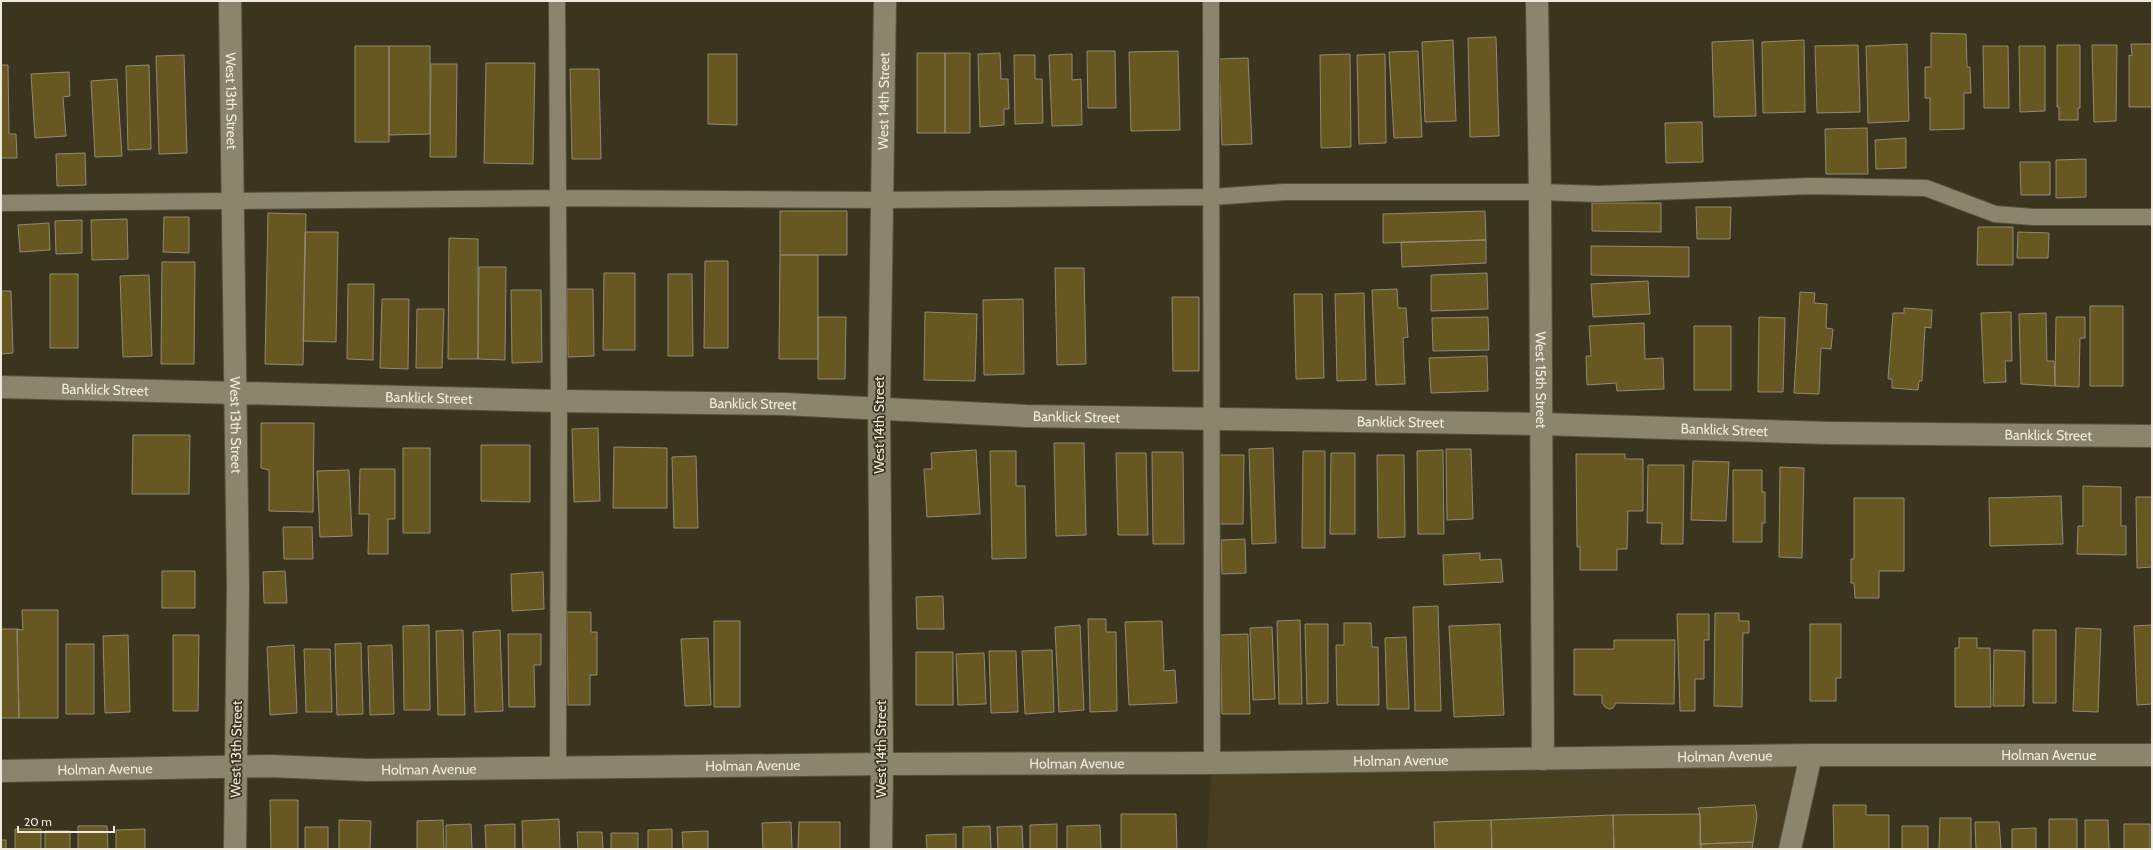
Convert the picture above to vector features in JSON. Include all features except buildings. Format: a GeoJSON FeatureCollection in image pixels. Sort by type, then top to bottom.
{"type":"FeatureCollection","features":[{"type":"Feature","properties":{"kind":"street","name":"West 13th Street"},"geometry":{"type":"LineString","coordinates":[[230,1],[234,392],[238,586],[235,849]]}},
{"type":"Feature","properties":{"kind":"street","name":"West 14th Street"},"geometry":{"type":"LineString","coordinates":[[881,849],[882,764],[879,409],[885,1]]}},
{"type":"Feature","properties":{"kind":"street","name":"West 15th Street"},"geometry":{"type":"LineString","coordinates":[[1537,1],[1540,192],[1543,758]]}},
{"type":"Feature","properties":{"kind":"street","name":"Banklick Street"},"geometry":{"type":"LineString","coordinates":[[1,387],[559,401],[784,404],[1026,416],[1211,417],[1541,424],[1829,433],[2152,436]]}},
{"type":"Feature","properties":{"kind":"street","name":"Holman Avenue"},"geometry":{"type":"LineString","coordinates":[[1,771],[270,766],[366,770],[882,764],[1212,764],[1811,755],[2152,755]]}},
{"type":"Feature","properties":{"kind":"street"},"geometry":{"type":"LineString","coordinates":[[1790,849],[1811,755]]}},
{"type":"Feature","properties":{"kind":"lane"},"geometry":{"type":"LineString","coordinates":[[557,1],[559,401],[558,768]]}},
{"type":"Feature","properties":{"kind":"lane"},"geometry":{"type":"LineString","coordinates":[[1211,1],[1212,764]]}},
{"type":"Feature","properties":{"kind":"lane"},"geometry":{"type":"LineString","coordinates":[[1,203],[558,198],[882,200],[1212,197],[1284,192],[1540,192],[1598,194],[1811,186],[1926,188],[1995,214],[2033,217],[2152,217]]}},
{"type":"Feature","properties":{"kind":"shaded area"},"geometry":{"type":"Polygon","coordinates":[[[1811,755],[1790,849],[1207,849],[1212,763],[1811,755]]]}}]}
